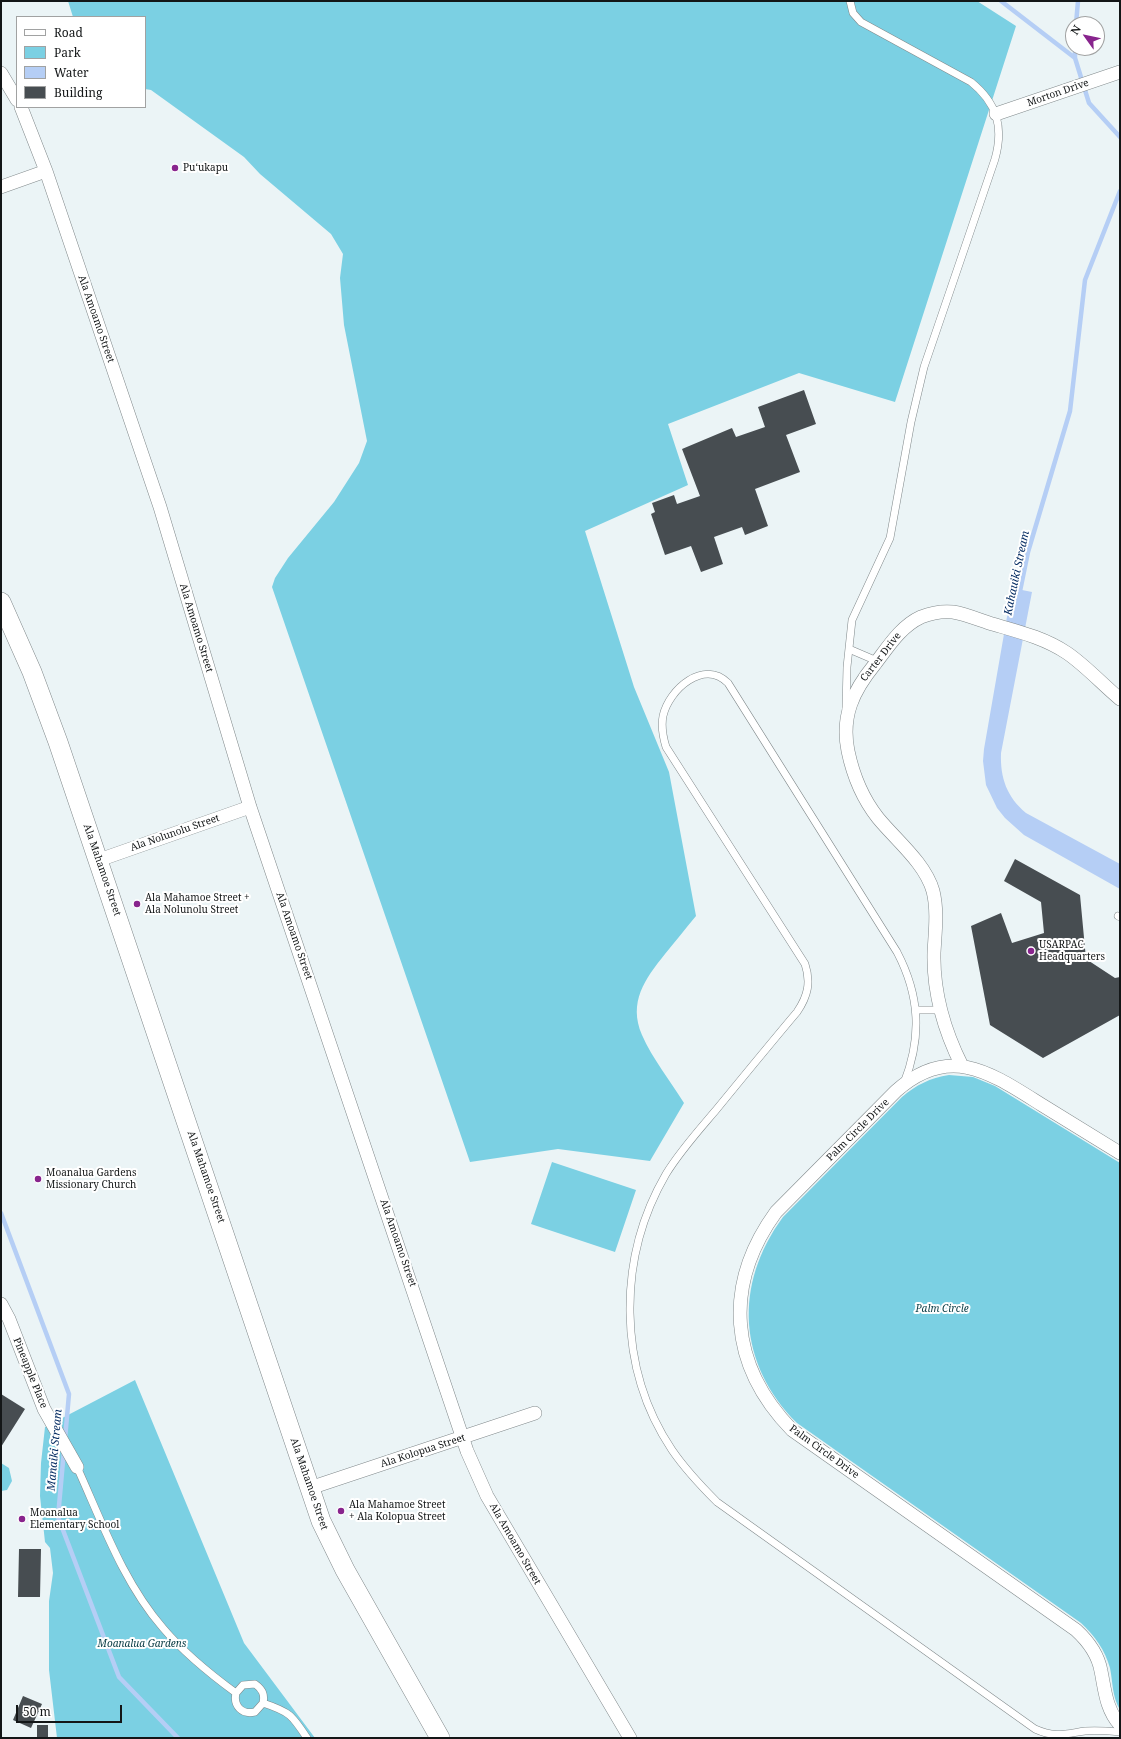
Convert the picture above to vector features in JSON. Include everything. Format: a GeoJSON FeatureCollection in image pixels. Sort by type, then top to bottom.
{"type":"FeatureCollection","features":[{"type":"Feature","properties":{"kind":"street","name":"Morton Drive"},"geometry":{"type":"LineString","coordinates":[[996,114],[1120,72]]}},
{"type":"Feature","properties":{"kind":"street"},"geometry":{"type":"LineString","coordinates":[[1,73],[16,98]]}},
{"type":"Feature","properties":{"kind":"street","name":"Ala Amoamo Street"},"geometry":{"type":"LineString","coordinates":[[21,108],[46,171],[160,507],[250,807],[474,1468],[488,1496],[630,1738]]}},
{"type":"Feature","properties":{"kind":"street"},"geometry":{"type":"LineString","coordinates":[[1,187],[46,171]]}},
{"type":"Feature","properties":{"kind":"street","name":"Ala Mahamoe Street"},"geometry":{"type":"LineString","coordinates":[[1,602],[32,672],[99,860],[321,1521],[345,1570],[440,1738]]}},
{"type":"Feature","properties":{"kind":"street","name":"Carter Drive"},"geometry":{"type":"LineString","coordinates":[[962,1066],[948,1036],[940,1010],[934,971],[935,900],[931,884],[923,869],[878,817],[867,801],[852,767],[846,736],[846,720],[850,704],[857,689],[903,629],[911,622],[931,614],[953,612],[1026,634],[1054,645],[1067,653],[1120,699]]}},
{"type":"Feature","properties":{"kind":"street","name":"Ala Nolunolu Street"},"geometry":{"type":"LineString","coordinates":[[99,860],[250,807]]}},
{"type":"Feature","properties":{"kind":"street","name":"Palm Circle Drive"},"geometry":{"type":"LineString","coordinates":[[1120,1153],[1000,1079],[981,1070],[962,1066],[935,1069],[924,1072],[904,1084],[776,1212],[760,1236],[750,1257],[742,1290],[741,1325],[747,1359],[760,1390],[769,1404],[792,1430],[1076,1630],[1090,1644],[1099,1661],[1106,1702],[1120,1725]]}},
{"type":"Feature","properties":{"kind":"street","name":"Pineapple Place"},"geometry":{"type":"LineString","coordinates":[[1,1304],[9,1319],[33,1383],[50,1421],[77,1467]]}},
{"type":"Feature","properties":{"kind":"street","name":"Ala Kolopua Street"},"geometry":{"type":"LineString","coordinates":[[310,1488],[535,1412]]}},
{"type":"Feature","properties":{"kind":"lane"},"geometry":{"type":"LineString","coordinates":[[846,720],[851,626],[854,615],[883,556],[890,538],[908,436],[924,367],[995,159],[999,137],[996,114],[986,96],[971,82],[861,22],[853,13],[850,1]]}},
{"type":"Feature","properties":{"kind":"lane"},"geometry":{"type":"LineString","coordinates":[[849,649],[877,661]]}},
{"type":"Feature","properties":{"kind":"lane"},"geometry":{"type":"LineString","coordinates":[[904,1084],[914,1055],[917,1026],[916,1010],[910,980],[897,952],[728,683],[720,676],[706,674],[686,683],[676,691],[666,708],[662,727],[666,747],[805,964],[809,979],[809,988],[797,1012],[678,1155],[656,1193],[647,1213],[640,1233],[634,1261],[630,1297],[630,1319],[635,1362],[649,1407],[659,1428],[680,1462],[717,1502],[1035,1729],[1043,1733],[1061,1735],[1084,1731],[1120,1732]]}},
{"type":"Feature","properties":{"kind":"lane"},"geometry":{"type":"LineString","coordinates":[[916,1010],[940,1010]]}},
{"type":"Feature","properties":{"kind":"lane","name":"Pineapple Place"},"geometry":{"type":"LineString","coordinates":[[77,1467],[115,1550],[140,1598],[163,1628],[188,1654],[205,1670],[236,1693]]}},
{"type":"Feature","properties":{"kind":"lane"},"geometry":{"type":"LineString","coordinates":[[255,1684],[263,1692],[263,1703],[255,1712],[244,1712],[236,1704],[236,1693],[243,1685],[255,1684]]}},
{"type":"Feature","properties":{"kind":"lane"},"geometry":{"type":"LineString","coordinates":[[263,1703],[282,1709],[291,1715],[307,1738]]}},
{"type":"Feature","properties":{"kind":"green space"},"geometry":{"type":"Polygon","coordinates":[[[68,1],[977,1],[1016,26],[895,402],[799,373],[668,424],[688,485],[585,531],[634,687],[669,772],[696,916],[651,973],[645,982],[638,1001],[638,1023],[646,1044],[684,1103],[650,1161],[558,1149],[470,1162],[272,587],[275,578],[288,558],[334,502],[359,463],[367,441],[344,325],[340,278],[343,254],[331,234],[260,174],[244,157],[151,90],[146,89],[146,16],[73,16],[68,1]]]}},
{"type":"Feature","properties":{"kind":"green space","name":"Palm Circle"},"geometry":{"type":"Polygon","coordinates":[[[949,1075],[973,1077],[995,1086],[1120,1163],[1120,1710],[1114,1695],[1110,1668],[1105,1655],[1095,1638],[1081,1623],[797,1423],[777,1400],[763,1375],[753,1350],[749,1323],[750,1297],[756,1270],[767,1243],[783,1217],[902,1097],[924,1083],[949,1075]]]}},
{"type":"Feature","properties":{"kind":"green space"},"geometry":{"type":"Polygon","coordinates":[[[552,1162],[636,1190],[615,1252],[531,1224],[552,1162]]]}},
{"type":"Feature","properties":{"kind":"green space","name":"Moanalua Gardens"},"geometry":{"type":"Polygon","coordinates":[[[135,1380],[244,1643],[315,1738],[57,1738],[49,1670],[49,1601],[53,1573],[50,1548],[45,1542],[40,1496],[41,1463],[45,1427],[135,1380]]]}},
{"type":"Feature","properties":{"kind":"green space"},"geometry":{"type":"Polygon","coordinates":[[[1,1463],[9,1468],[12,1481],[7,1490],[1,1491],[1,1463]]]}},
{"type":"Feature","properties":{"kind":"water"},"geometry":{"type":"Polygon","coordinates":[[[1012,588],[1032,592],[1001,753],[1003,779],[1009,794],[1019,807],[1026,813],[1120,864],[1120,889],[1024,835],[1005,818],[997,808],[986,785],[983,761],[984,749],[1012,588]]]}},
{"type":"Feature","properties":{"kind":"building"},"geometry":{"type":"Polygon","coordinates":[[[804,390],[816,424],[786,435],[800,472],[755,489],[768,526],[745,535],[742,527],[714,537],[723,564],[701,572],[691,546],[665,555],[651,514],[655,512],[652,503],[674,495],[677,504],[700,496],[682,449],[732,428],[736,437],[765,427],[758,407],[804,390]]]}},
{"type":"Feature","properties":{"kind":"building","name":"USARPAC Headquarters"},"geometry":{"type":"Polygon","coordinates":[[[1015,859],[1080,895],[1086,959],[1115,978],[1120,977],[1120,1015],[1043,1058],[990,1025],[971,926],[1001,913],[1012,943],[1044,933],[1041,902],[1004,881],[1015,859]]]}},
{"type":"Feature","properties":{"kind":"building"},"geometry":{"type":"Polygon","coordinates":[[[1,1394],[25,1409],[1,1447],[1,1394]]]}},
{"type":"Feature","properties":{"kind":"building"},"geometry":{"type":"Polygon","coordinates":[[[19,1549],[41,1549],[40,1597],[18,1597],[19,1549]]]}},
{"type":"Feature","properties":{"kind":"building"},"geometry":{"type":"Polygon","coordinates":[[[23,1696],[42,1704],[31,1728],[13,1720],[23,1696]]]}},
{"type":"Feature","properties":{"kind":"building"},"geometry":{"type":"Polygon","coordinates":[[[37,1725],[48,1725],[48,1738],[37,1738],[37,1725]]]}},
{"type":"Feature","properties":{"kind":"waterway","name":"Kahauiki Stream"},"geometry":{"type":"LineString","coordinates":[[1001,1],[1075,58],[1089,103],[1120,137]]}},
{"type":"Feature","properties":{"kind":"waterway"},"geometry":{"type":"LineString","coordinates":[[1077,16],[1078,1]]}},
{"type":"Feature","properties":{"kind":"waterway","name":"Kahauiki Stream"},"geometry":{"type":"LineString","coordinates":[[1019,596],[1028,552],[1070,411],[1085,280],[1120,191]]}},
{"type":"Feature","properties":{"kind":"waterway","name":"Manaiki Stream"},"geometry":{"type":"LineString","coordinates":[[1,1213],[69,1394],[65,1439]]}},
{"type":"Feature","properties":{"kind":"waterway","name":"Manaiki Stream"},"geometry":{"type":"LineString","coordinates":[[64,1450],[58,1517],[119,1677],[178,1738]]}},
{"type":"Feature","properties":{"kind":"place","name":"Puʻukapu"},"geometry":{"type":"Point","coordinates":[175,168]}},
{"type":"Feature","properties":{"kind":"place","name":"Ala Mahamoe Street + Ala Nolunolu Street"},"geometry":{"type":"Point","coordinates":[137,904]}},
{"type":"Feature","properties":{"kind":"place","name":"USARPAC Headquarters"},"geometry":{"type":"Point","coordinates":[1031,951]}},
{"type":"Feature","properties":{"kind":"place","name":"Moanalua Gardens Missionary Church"},"geometry":{"type":"Point","coordinates":[38,1179]}},
{"type":"Feature","properties":{"kind":"place","name":"Ala Mahamoe Street + Ala Kolopua Street"},"geometry":{"type":"Point","coordinates":[341,1511]}},
{"type":"Feature","properties":{"kind":"place","name":"Moanalua Elementary School"},"geometry":{"type":"Point","coordinates":[22,1519]}}]}
